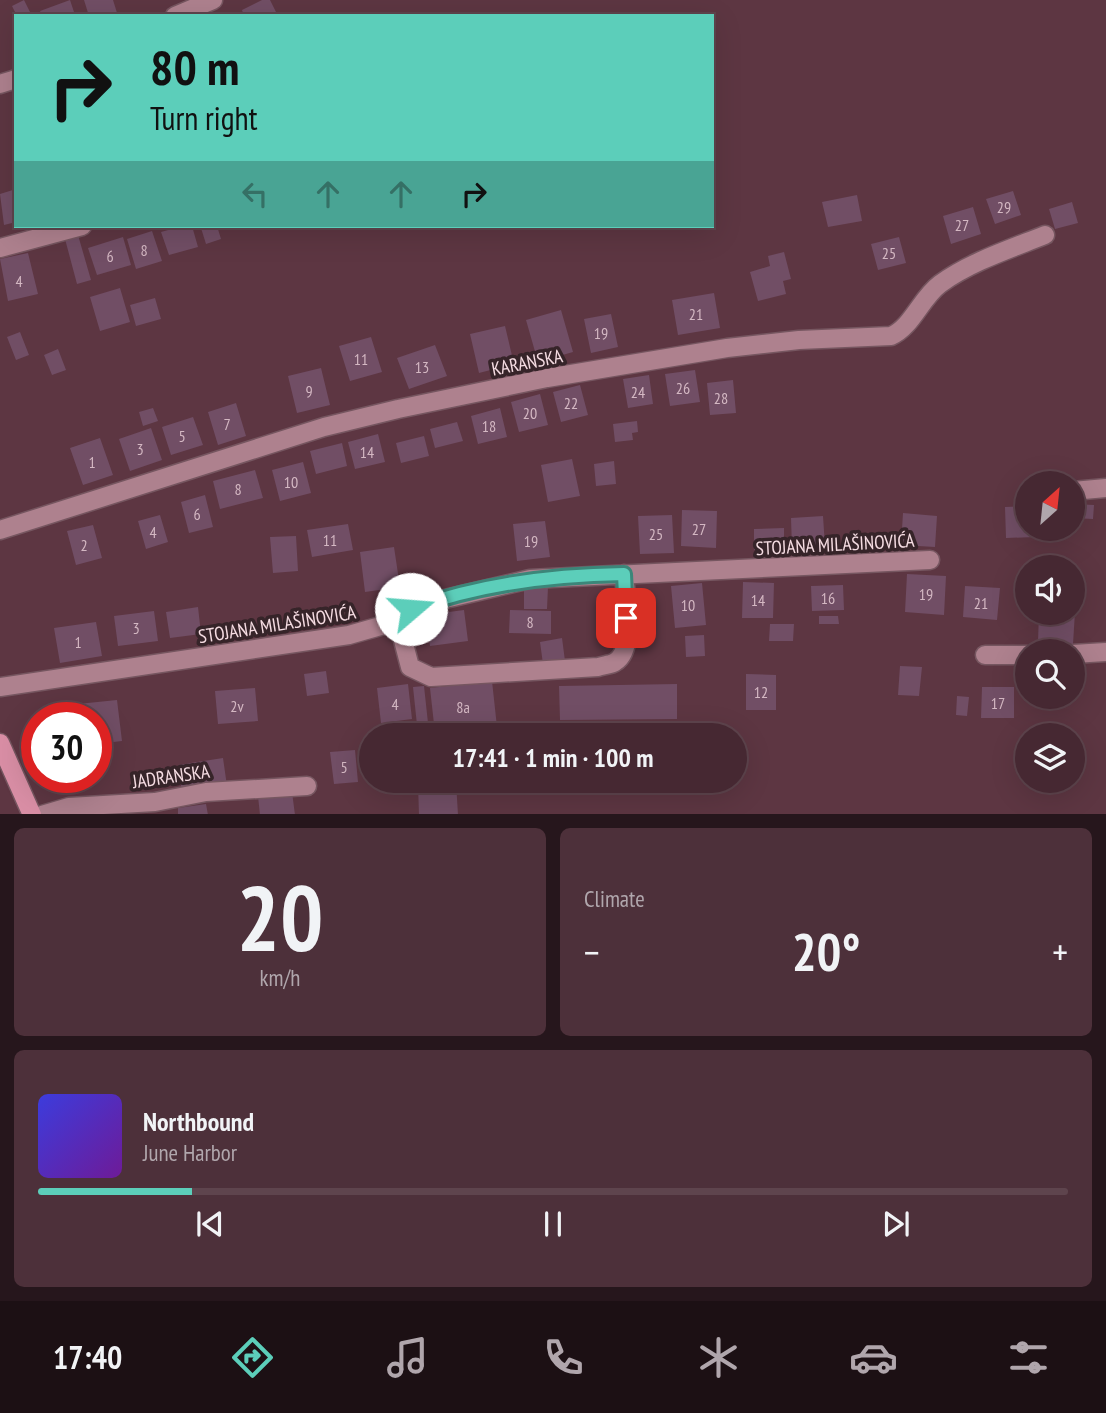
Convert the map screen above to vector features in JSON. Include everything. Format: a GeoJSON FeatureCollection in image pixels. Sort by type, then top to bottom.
{"type":"FeatureCollection","features":[{"type":"Feature","properties":{"kind":"main road"},"geometry":{"type":"LineString","coordinates":[[0,743],[32,814]]}},
{"type":"Feature","properties":{"kind":"street"},"geometry":{"type":"LineString","coordinates":[[180,14],[213,0]]}},
{"type":"Feature","properties":{"kind":"street"},"geometry":{"type":"LineString","coordinates":[[0,248],[75,228]]}},
{"type":"Feature","properties":{"kind":"street","name":"KARANSKA"},"geometry":{"type":"LineString","coordinates":[[0,530],[312,431],[398,409],[547,378],[727,348],[799,340],[891,336],[904,327],[939,285],[983,261],[1045,236]]}},
{"type":"Feature","properties":{"kind":"street"},"geometry":{"type":"LineString","coordinates":[[1085,490],[1106,488]]}},
{"type":"Feature","properties":{"kind":"street","name":"STOJANA MILAŠINOVIĆA"},"geometry":{"type":"LineString","coordinates":[[0,687],[349,635],[398,621],[411,609],[465,592],[530,579],[930,561]]}},
{"type":"Feature","properties":{"kind":"street"},"geometry":{"type":"LineString","coordinates":[[398,621],[410,667],[431,677],[598,667],[615,662],[624,653],[628,640],[624,574]]}},
{"type":"Feature","properties":{"kind":"street"},"geometry":{"type":"LineString","coordinates":[[1085,653],[1106,652]]}},
{"type":"Feature","properties":{"kind":"street"},"geometry":{"type":"LineString","coordinates":[[985,655],[1015,655]]}},
{"type":"Feature","properties":{"kind":"street","name":"JADRANSKA"},"geometry":{"type":"LineString","coordinates":[[42,814],[69,807],[155,802],[206,792],[307,786]]}},
{"type":"Feature","properties":{"kind":"building"},"geometry":{"type":"Polygon","coordinates":[[[24,0],[31,14],[16,14],[12,6],[24,0]]]}},
{"type":"Feature","properties":{"kind":"building"},"geometry":{"type":"Polygon","coordinates":[[[70,0],[74,12],[41,14],[40,11],[70,0]]]}},
{"type":"Feature","properties":{"kind":"building"},"geometry":{"type":"Polygon","coordinates":[[[84,0],[113,0],[117,14],[88,14],[84,0]]]}},
{"type":"Feature","properties":{"kind":"building"},"geometry":{"type":"Polygon","coordinates":[[[262,0],[270,0],[277,14],[243,14],[242,10],[262,0]]]}},
{"type":"Feature","properties":{"kind":"building"},"geometry":{"type":"Polygon","coordinates":[[[14,190],[14,222],[4,225],[0,194],[14,190]]]}},
{"type":"Feature","properties":{"kind":"building"},"geometry":{"type":"Polygon","coordinates":[[[1013,191],[1021,215],[995,224],[986,199],[1013,191]]]}},
{"type":"Feature","properties":{"kind":"building"},"geometry":{"type":"Polygon","coordinates":[[[857,195],[862,221],[828,227],[822,202],[857,195]]]}},
{"type":"Feature","properties":{"kind":"building"},"geometry":{"type":"Polygon","coordinates":[[[1072,202],[1078,223],[1055,229],[1049,209],[1072,202]]]}},
{"type":"Feature","properties":{"kind":"building"},"geometry":{"type":"Polygon","coordinates":[[[973,207],[981,234],[951,244],[943,216],[973,207]]]}},
{"type":"Feature","properties":{"kind":"building"},"geometry":{"type":"Polygon","coordinates":[[[176,228],[193,228],[198,247],[169,255],[161,232],[176,228]]]}},
{"type":"Feature","properties":{"kind":"building"},"geometry":{"type":"Polygon","coordinates":[[[201,228],[218,228],[221,239],[206,244],[201,228]]]}},
{"type":"Feature","properties":{"kind":"building"},"geometry":{"type":"Polygon","coordinates":[[[152,231],[162,261],[136,269],[127,239],[152,231]]]}},
{"type":"Feature","properties":{"kind":"building"},"geometry":{"type":"Polygon","coordinates":[[[78,235],[91,280],[77,284],[65,239],[78,235]]]}},
{"type":"Feature","properties":{"kind":"building"},"geometry":{"type":"Polygon","coordinates":[[[123,237],[131,265],[97,275],[88,248],[123,237]]]}},
{"type":"Feature","properties":{"kind":"building"},"geometry":{"type":"Polygon","coordinates":[[[899,237],[906,263],[878,270],[871,244],[899,237]]]}},
{"type":"Feature","properties":{"kind":"building"},"geometry":{"type":"Polygon","coordinates":[[[784,252],[791,279],[783,281],[786,294],[758,301],[750,272],[770,266],[768,256],[784,252]]]}},
{"type":"Feature","properties":{"kind":"building"},"geometry":{"type":"Polygon","coordinates":[[[28,253],[38,294],[8,301],[0,259],[28,253]]]}},
{"type":"Feature","properties":{"kind":"building"},"geometry":{"type":"Polygon","coordinates":[[[120,288],[130,322],[100,331],[90,297],[120,288]]]}},
{"type":"Feature","properties":{"kind":"building"},"geometry":{"type":"Polygon","coordinates":[[[714,293],[720,328],[678,335],[672,300],[714,293]]]}},
{"type":"Feature","properties":{"kind":"building"},"geometry":{"type":"Polygon","coordinates":[[[155,298],[161,319],[136,326],[130,305],[155,298]]]}},
{"type":"Feature","properties":{"kind":"building"},"geometry":{"type":"Polygon","coordinates":[[[561,310],[573,352],[538,362],[526,320],[561,310]]]}},
{"type":"Feature","properties":{"kind":"building"},"geometry":{"type":"Polygon","coordinates":[[[611,314],[618,347],[591,353],[584,319],[611,314]]]}},
{"type":"Feature","properties":{"kind":"building"},"geometry":{"type":"Polygon","coordinates":[[[505,326],[514,364],[479,373],[470,334],[505,326]]]}},
{"type":"Feature","properties":{"kind":"building"},"geometry":{"type":"Polygon","coordinates":[[[20,332],[29,355],[16,360],[7,337],[20,332]]]}},
{"type":"Feature","properties":{"kind":"building"},"geometry":{"type":"Polygon","coordinates":[[[371,337],[382,372],[350,381],[339,346],[371,337]]]}},
{"type":"Feature","properties":{"kind":"building"},"geometry":{"type":"Polygon","coordinates":[[[435,345],[447,376],[409,389],[397,358],[435,345]]]}},
{"type":"Feature","properties":{"kind":"building"},"geometry":{"type":"Polygon","coordinates":[[[58,349],[66,370],[52,375],[44,355],[58,349]]]}},
{"type":"Feature","properties":{"kind":"building"},"geometry":{"type":"Polygon","coordinates":[[[321,368],[330,405],[297,413],[288,376],[321,368]]]}},
{"type":"Feature","properties":{"kind":"building"},"geometry":{"type":"Polygon","coordinates":[[[695,370],[700,402],[670,406],[665,374],[695,370]]]}},
{"type":"Feature","properties":{"kind":"building"},"geometry":{"type":"Polygon","coordinates":[[[649,375],[653,404],[628,408],[623,379],[649,375]]]}},
{"type":"Feature","properties":{"kind":"building"},"geometry":{"type":"Polygon","coordinates":[[[733,380],[736,413],[710,415],[707,383],[733,380]]]}},
{"type":"Feature","properties":{"kind":"building"},"geometry":{"type":"Polygon","coordinates":[[[580,385],[588,415],[561,422],[553,392],[580,385]]]}},
{"type":"Feature","properties":{"kind":"building"},"geometry":{"type":"Polygon","coordinates":[[[540,394],[548,425],[519,432],[511,402],[540,394]]]}},
{"type":"Feature","properties":{"kind":"building"},"geometry":{"type":"Polygon","coordinates":[[[236,403],[246,436],[218,445],[208,412],[236,403]]]}},
{"type":"Feature","properties":{"kind":"building"},"geometry":{"type":"Polygon","coordinates":[[[153,408],[158,421],[143,426],[139,412],[153,408]]]}},
{"type":"Feature","properties":{"kind":"building"},"geometry":{"type":"Polygon","coordinates":[[[500,408],[507,437],[478,444],[471,416],[500,408]]]}},
{"type":"Feature","properties":{"kind":"building"},"geometry":{"type":"Polygon","coordinates":[[[193,417],[203,445],[171,455],[162,427],[193,417]]]}},
{"type":"Feature","properties":{"kind":"building"},"geometry":{"type":"Polygon","coordinates":[[[637,421],[638,432],[632,433],[633,440],[615,442],[613,424],[637,421]]]}},
{"type":"Feature","properties":{"kind":"building"},"geometry":{"type":"Polygon","coordinates":[[[457,422],[463,441],[435,448],[430,429],[457,422]]]}},
{"type":"Feature","properties":{"kind":"building"},"geometry":{"type":"Polygon","coordinates":[[[151,428],[162,460],[130,471],[119,439],[151,428]]]}},
{"type":"Feature","properties":{"kind":"building"},"geometry":{"type":"Polygon","coordinates":[[[378,434],[385,462],[355,469],[348,442],[378,434]]]}},
{"type":"Feature","properties":{"kind":"building"},"geometry":{"type":"Polygon","coordinates":[[[424,436],[429,456],[401,463],[396,443],[424,436]]]}},
{"type":"Feature","properties":{"kind":"building"},"geometry":{"type":"Polygon","coordinates":[[[100,438],[113,475],[83,485],[70,448],[100,438]]]}},
{"type":"Feature","properties":{"kind":"building"},"geometry":{"type":"Polygon","coordinates":[[[342,443],[347,466],[316,474],[310,451],[342,443]]]}},
{"type":"Feature","properties":{"kind":"building"},"geometry":{"type":"Polygon","coordinates":[[[572,459],[580,496],[548,502],[541,465],[572,459]]]}},
{"type":"Feature","properties":{"kind":"building"},"geometry":{"type":"Polygon","coordinates":[[[614,461],[616,484],[596,486],[594,464],[614,461]]]}},
{"type":"Feature","properties":{"kind":"building"},"geometry":{"type":"Polygon","coordinates":[[[303,462],[311,493],[280,501],[272,470],[303,462]]]}},
{"type":"Feature","properties":{"kind":"building"},"geometry":{"type":"Polygon","coordinates":[[[255,470],[263,498],[220,509],[213,481],[255,470]]]}},
{"type":"Feature","properties":{"kind":"building"},"geometry":{"type":"Polygon","coordinates":[[[205,495],[213,527],[189,533],[181,502],[205,495]]]}},
{"type":"Feature","properties":{"kind":"building"},"geometry":{"type":"Polygon","coordinates":[[[1085,505],[1094,505],[1093,519],[1085,519],[1085,505]]]}},
{"type":"Feature","properties":{"kind":"building"},"geometry":{"type":"Polygon","coordinates":[[[1005,507],[1015,507],[1015,538],[1006,538],[1005,507]]]}},
{"type":"Feature","properties":{"kind":"building"},"geometry":{"type":"Polygon","coordinates":[[[682,510],[717,511],[716,548],[681,546],[682,510]]]}},
{"type":"Feature","properties":{"kind":"building"},"geometry":{"type":"Polygon","coordinates":[[[903,513],[937,516],[935,547],[901,545],[903,513]]]}},
{"type":"Feature","properties":{"kind":"building"},"geometry":{"type":"Polygon","coordinates":[[[160,515],[168,542],[146,549],[138,521],[160,515]]]}},
{"type":"Feature","properties":{"kind":"building"},"geometry":{"type":"Polygon","coordinates":[[[672,515],[674,553],[640,554],[638,516],[672,515]]]}},
{"type":"Feature","properties":{"kind":"building"},"geometry":{"type":"Polygon","coordinates":[[[823,516],[825,546],[792,548],[791,518],[823,516]]]}},
{"type":"Feature","properties":{"kind":"building"},"geometry":{"type":"Polygon","coordinates":[[[545,521],[550,557],[517,561],[513,524],[545,521]]]}},
{"type":"Feature","properties":{"kind":"building"},"geometry":{"type":"Polygon","coordinates":[[[348,524],[353,550],[312,557],[307,530],[348,524]]]}},
{"type":"Feature","properties":{"kind":"building"},"geometry":{"type":"Polygon","coordinates":[[[93,525],[102,558],[76,565],[67,531],[93,525]]]}},
{"type":"Feature","properties":{"kind":"building"},"geometry":{"type":"Polygon","coordinates":[[[784,528],[784,549],[754,550],[754,529],[784,528]]]}},
{"type":"Feature","properties":{"kind":"building"},"geometry":{"type":"Polygon","coordinates":[[[296,536],[298,571],[273,573],[270,537],[296,536]]]}},
{"type":"Feature","properties":{"kind":"building"},"geometry":{"type":"Polygon","coordinates":[[[394,547],[400,587],[365,592],[360,552],[394,547]]]}},
{"type":"Feature","properties":{"kind":"building"},"geometry":{"type":"Polygon","coordinates":[[[907,574],[946,576],[944,615],[905,612],[907,574]]]}},
{"type":"Feature","properties":{"kind":"building"},"geometry":{"type":"Polygon","coordinates":[[[743,582],[774,583],[773,618],[742,618],[743,582]]]}},
{"type":"Feature","properties":{"kind":"building"},"geometry":{"type":"Polygon","coordinates":[[[702,583],[706,625],[675,628],[671,586],[702,583]]]}},
{"type":"Feature","properties":{"kind":"building"},"geometry":{"type":"Polygon","coordinates":[[[843,585],[844,610],[812,611],[811,586],[843,585]]]}},
{"type":"Feature","properties":{"kind":"building"},"geometry":{"type":"Polygon","coordinates":[[[965,586],[1000,588],[997,620],[963,617],[965,586]]]}},
{"type":"Feature","properties":{"kind":"building"},"geometry":{"type":"Polygon","coordinates":[[[524,587],[548,587],[547,609],[524,609],[524,587]]]}},
{"type":"Feature","properties":{"kind":"building"},"geometry":{"type":"Polygon","coordinates":[[[198,607],[201,634],[170,638],[166,612],[198,607]]]}},
{"type":"Feature","properties":{"kind":"building"},"geometry":{"type":"Polygon","coordinates":[[[464,610],[468,641],[430,646],[426,615],[464,610]]]}},
{"type":"Feature","properties":{"kind":"building"},"geometry":{"type":"Polygon","coordinates":[[[510,610],[551,611],[551,634],[509,633],[510,610]]]}},
{"type":"Feature","properties":{"kind":"building"},"geometry":{"type":"Polygon","coordinates":[[[154,611],[158,641],[118,646],[114,616],[154,611]]]}},
{"type":"Feature","properties":{"kind":"building"},"geometry":{"type":"Polygon","coordinates":[[[819,616],[838,616],[839,624],[819,624],[819,616]]]}},
{"type":"Feature","properties":{"kind":"building"},"geometry":{"type":"Polygon","coordinates":[[[96,622],[102,656],[60,663],[54,628],[96,622]]]}},
{"type":"Feature","properties":{"kind":"building"},"geometry":{"type":"Polygon","coordinates":[[[770,624],[794,624],[793,641],[769,641],[770,624]]]}},
{"type":"Feature","properties":{"kind":"building"},"geometry":{"type":"Polygon","coordinates":[[[1039,625],[1074,625],[1073,639],[1038,639],[1039,625]]]}},
{"type":"Feature","properties":{"kind":"building"},"geometry":{"type":"Polygon","coordinates":[[[704,635],[705,656],[686,657],[685,636],[704,635]]]}},
{"type":"Feature","properties":{"kind":"building"},"geometry":{"type":"Polygon","coordinates":[[[562,638],[565,661],[543,664],[540,642],[562,638]]]}},
{"type":"Feature","properties":{"kind":"building"},"geometry":{"type":"Polygon","coordinates":[[[900,666],[922,667],[919,696],[898,695],[900,666]]]}},
{"type":"Feature","properties":{"kind":"building"},"geometry":{"type":"Polygon","coordinates":[[[326,671],[329,693],[307,696],[304,674],[326,671]]]}},
{"type":"Feature","properties":{"kind":"building"},"geometry":{"type":"Polygon","coordinates":[[[746,674],[776,675],[776,710],[746,710],[746,674]]]}},
{"type":"Feature","properties":{"kind":"building"},"geometry":{"type":"Polygon","coordinates":[[[492,681],[497,723],[434,723],[430,688],[492,681]]]}},
{"type":"Feature","properties":{"kind":"building"},"geometry":{"type":"Polygon","coordinates":[[[408,684],[412,719],[381,723],[377,688],[408,684]]]}},
{"type":"Feature","properties":{"kind":"building"},"geometry":{"type":"Polygon","coordinates":[[[677,684],[677,719],[560,720],[559,686],[677,684]]]}},
{"type":"Feature","properties":{"kind":"building"},"geometry":{"type":"Polygon","coordinates":[[[424,686],[428,723],[417,723],[413,687],[424,686]]]}},
{"type":"Feature","properties":{"kind":"building"},"geometry":{"type":"Polygon","coordinates":[[[982,687],[1014,687],[1014,718],[981,718],[982,687]]]}},
{"type":"Feature","properties":{"kind":"building"},"geometry":{"type":"Polygon","coordinates":[[[255,688],[258,721],[218,724],[215,691],[255,688]]]}},
{"type":"Feature","properties":{"kind":"building"},"geometry":{"type":"Polygon","coordinates":[[[957,696],[969,697],[967,716],[956,715],[957,696]]]}},
{"type":"Feature","properties":{"kind":"building"},"geometry":{"type":"Polygon","coordinates":[[[117,700],[122,741],[112,742],[112,702],[98,702],[117,700]]]}},
{"type":"Feature","properties":{"kind":"building"},"geometry":{"type":"Polygon","coordinates":[[[355,750],[358,782],[334,784],[330,752],[355,750]]]}},
{"type":"Feature","properties":{"kind":"building"},"geometry":{"type":"Polygon","coordinates":[[[223,758],[227,786],[182,793],[178,765],[223,758]]]}},
{"type":"Feature","properties":{"kind":"building"},"geometry":{"type":"Polygon","coordinates":[[[292,792],[295,814],[260,814],[258,796],[292,792]]]}},
{"type":"Feature","properties":{"kind":"building"},"geometry":{"type":"Polygon","coordinates":[[[418,793],[457,793],[458,814],[419,814],[418,793]]]}},
{"type":"Feature","properties":{"kind":"building"},"geometry":{"type":"Polygon","coordinates":[[[206,804],[208,814],[178,814],[178,808],[206,804]]]}},
{"type":"Feature","properties":{"kind":"route"},"geometry":{"type":"LineString","coordinates":[[411,609],[465,592],[530,579],[624,574],[626,618]]}}]}
